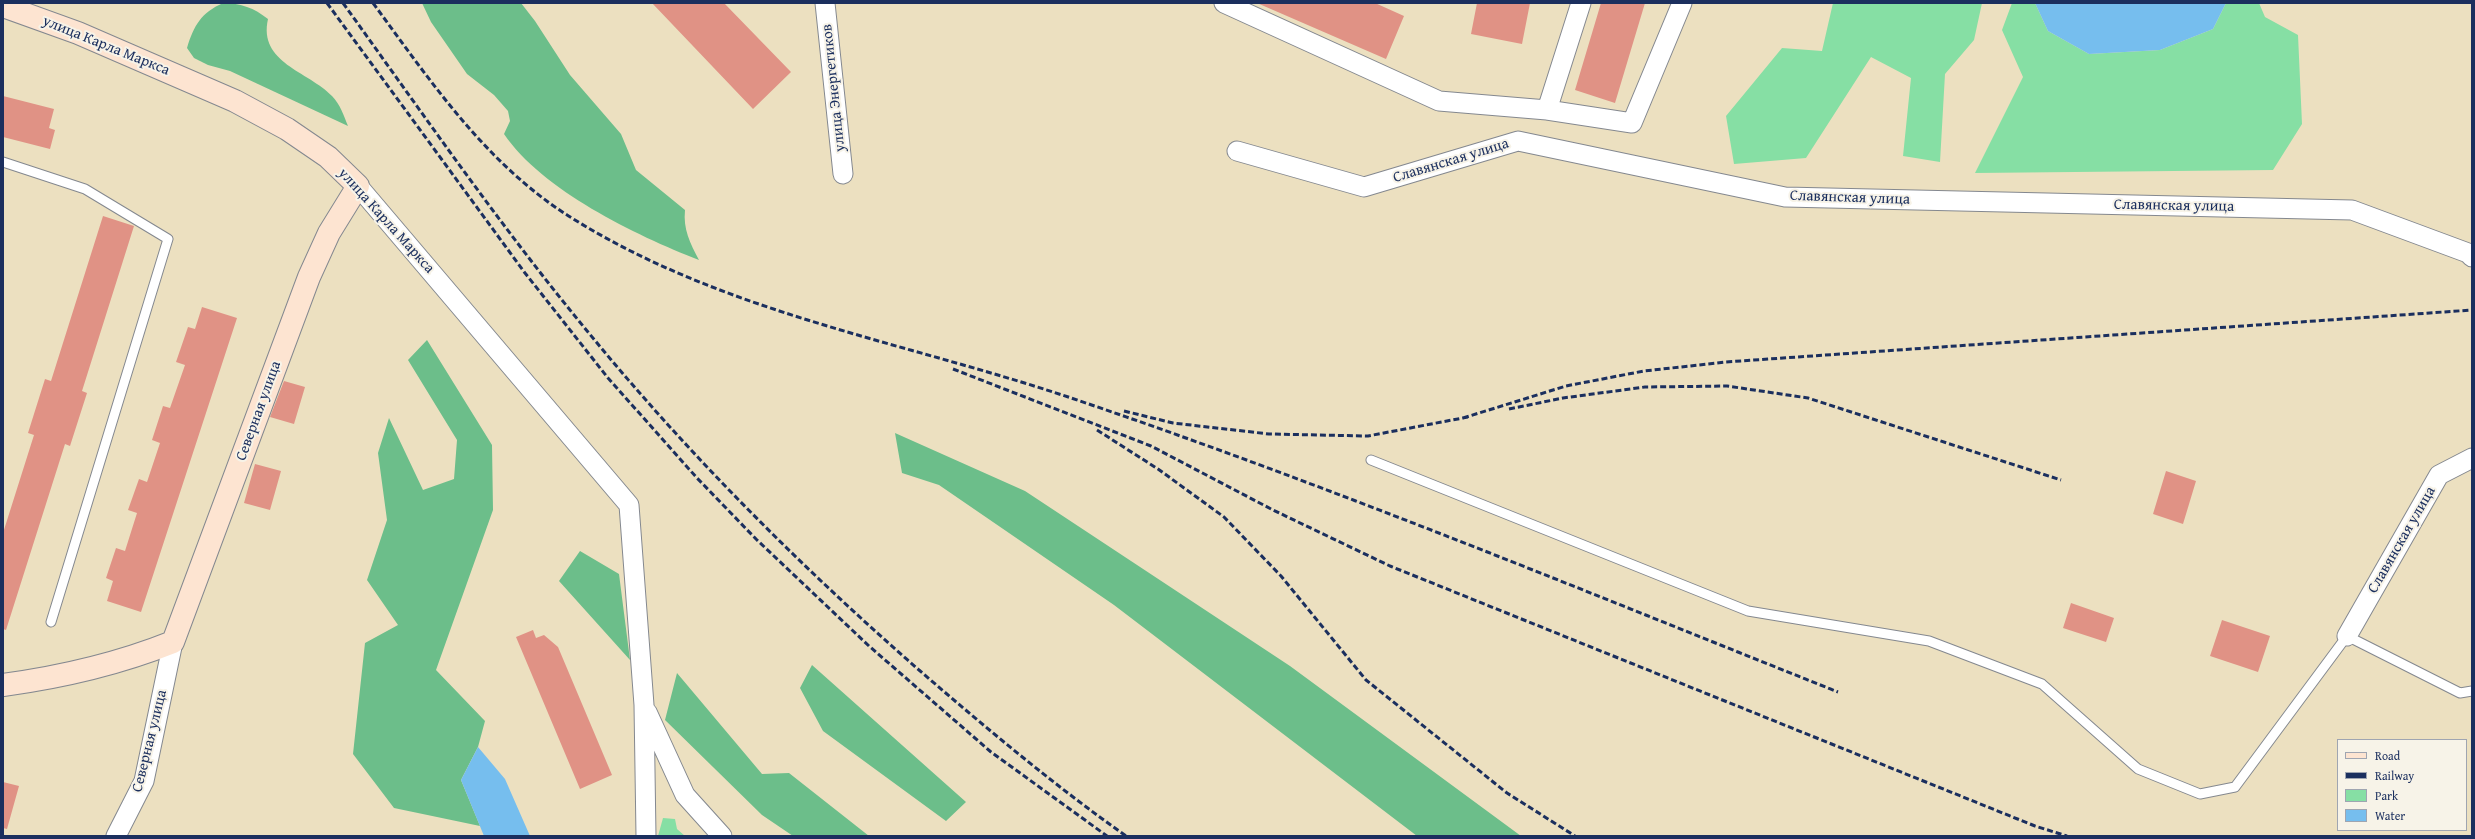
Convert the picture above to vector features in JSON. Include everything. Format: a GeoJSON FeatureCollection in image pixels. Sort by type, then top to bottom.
{"type":"FeatureCollection","features":[{"type":"Feature","properties":{"kind":"street","name":"улица Энергетиков"},"geometry":{"type":"LineString","coordinates":[[825,3],[843,174]]}},
{"type":"Feature","properties":{"kind":"street"},"geometry":{"type":"LineString","coordinates":[[1224,3],[1439,101],[1548,110],[1632,123],[1682,3]]}},
{"type":"Feature","properties":{"kind":"street"},"geometry":{"type":"LineString","coordinates":[[1548,110],[1581,3]]}},
{"type":"Feature","properties":{"kind":"street","name":"улица Карла Маркса"},"geometry":{"type":"LineString","coordinates":[[3,6],[78,32],[236,101],[287,129],[328,158],[358,186],[630,505],[644,705]]}},
{"type":"Feature","properties":{"kind":"street","name":"Славянская улица"},"geometry":{"type":"LineString","coordinates":[[1237,151],[1364,187],[1518,141],[1785,197],[2352,210],[2468,253],[2472,257]]}},
{"type":"Feature","properties":{"kind":"street","name":"Северная улица"},"geometry":{"type":"LineString","coordinates":[[116,836],[144,781],[173,642],[309,276],[329,233],[358,186]]}},
{"type":"Feature","properties":{"kind":"street","name":"Славянская улица"},"geometry":{"type":"LineString","coordinates":[[2347,636],[2439,475],[2472,458]]}},
{"type":"Feature","properties":{"kind":"street"},"geometry":{"type":"LineString","coordinates":[[3,685],[98,667],[134,658],[173,642]]}},
{"type":"Feature","properties":{"kind":"street"},"geometry":{"type":"LineString","coordinates":[[644,705],[646,836]]}},
{"type":"Feature","properties":{"kind":"street"},"geometry":{"type":"LineString","coordinates":[[644,705],[685,795],[722,836]]}},
{"type":"Feature","properties":{"kind":"lane"},"geometry":{"type":"LineString","coordinates":[[3,162],[85,189],[168,239],[51,622]]}},
{"type":"Feature","properties":{"kind":"lane"},"geometry":{"type":"LineString","coordinates":[[1371,460],[1748,611],[1929,641],[2042,684],[2138,768],[2200,794],[2235,787],[2347,636],[2460,693],[2472,691]]}},
{"type":"Feature","properties":{"kind":"green space"},"geometry":{"type":"Polygon","coordinates":[[[223,3],[247,7],[268,19],[267,34],[270,46],[287,65],[322,87],[335,99],[340,106],[348,126],[230,71],[208,65],[194,58],[187,48],[192,33],[199,21],[209,11],[223,3]]]}},
{"type":"Feature","properties":{"kind":"green space"},"geometry":{"type":"Polygon","coordinates":[[[422,3],[521,3],[535,21],[570,75],[621,134],[636,170],[685,210],[686,230],[699,260],[647,238],[619,224],[592,209],[542,174],[521,154],[504,134],[510,121],[508,111],[494,95],[467,74],[431,22],[422,3]]]}},
{"type":"Feature","properties":{"kind":"green space"},"geometry":{"type":"Polygon","coordinates":[[[1833,3],[1982,3],[1974,40],[1945,74],[1940,162],[1903,156],[1911,78],[1871,57],[1806,158],[1734,164],[1726,116],[1782,48],[1822,51],[1833,3]]]}},
{"type":"Feature","properties":{"kind":"green space"},"geometry":{"type":"Polygon","coordinates":[[[2012,3],[2035,3],[2048,31],[2089,54],[2160,50],[2213,29],[2226,3],[2259,3],[2265,17],[2298,35],[2302,124],[2273,170],[1975,173],[2023,77],[2002,30],[2012,3]]]}},
{"type":"Feature","properties":{"kind":"green space"},"geometry":{"type":"Polygon","coordinates":[[[427,340],[492,445],[493,510],[436,670],[485,721],[478,747],[461,780],[480,826],[394,808],[353,754],[365,643],[398,625],[367,580],[387,520],[378,453],[389,418],[423,490],[454,479],[457,440],[408,360],[427,340]]]}},
{"type":"Feature","properties":{"kind":"green space"},"geometry":{"type":"Polygon","coordinates":[[[895,433],[1025,491],[1290,666],[1521,836],[1417,836],[1114,605],[939,485],[902,473],[895,433]]]}},
{"type":"Feature","properties":{"kind":"green space"},"geometry":{"type":"Polygon","coordinates":[[[580,551],[619,574],[630,660],[559,581],[580,551]]]}},
{"type":"Feature","properties":{"kind":"green space"},"geometry":{"type":"Polygon","coordinates":[[[812,665],[966,802],[946,821],[823,731],[800,688],[812,665]]]}},
{"type":"Feature","properties":{"kind":"green space"},"geometry":{"type":"Polygon","coordinates":[[[677,673],[762,774],[789,773],[869,836],[793,836],[762,815],[665,720],[677,673]]]}},
{"type":"Feature","properties":{"kind":"green space"},"geometry":{"type":"Polygon","coordinates":[[[663,818],[675,819],[677,829],[685,836],[658,836],[663,818]]]}},
{"type":"Feature","properties":{"kind":"water"},"geometry":{"type":"Polygon","coordinates":[[[2035,3],[2226,3],[2213,29],[2160,50],[2089,54],[2048,31],[2035,3]]]}},
{"type":"Feature","properties":{"kind":"water"},"geometry":{"type":"Polygon","coordinates":[[[478,747],[505,779],[530,836],[484,836],[461,780],[478,747]]]}},
{"type":"Feature","properties":{"kind":"building"},"geometry":{"type":"Polygon","coordinates":[[[652,3],[724,3],[791,72],[753,109],[652,3]]]}},
{"type":"Feature","properties":{"kind":"building"},"geometry":{"type":"Polygon","coordinates":[[[1257,3],[1375,3],[1404,16],[1386,59],[1257,3]]]}},
{"type":"Feature","properties":{"kind":"building"},"geometry":{"type":"Polygon","coordinates":[[[1477,3],[1530,3],[1522,44],[1471,34],[1477,3]]]}},
{"type":"Feature","properties":{"kind":"building"},"geometry":{"type":"Polygon","coordinates":[[[1601,3],[1645,3],[1615,103],[1575,90],[1601,3]]]}},
{"type":"Feature","properties":{"kind":"building"},"geometry":{"type":"Polygon","coordinates":[[[3,96],[54,109],[49,128],[55,130],[50,149],[3,137],[3,96]]]}},
{"type":"Feature","properties":{"kind":"building"},"geometry":{"type":"Polygon","coordinates":[[[103,216],[134,226],[82,391],[87,393],[70,446],[65,444],[6,630],[3,629],[3,533],[34,435],[28,433],[45,379],[51,381],[103,216]]]}},
{"type":"Feature","properties":{"kind":"building"},"geometry":{"type":"Polygon","coordinates":[[[202,307],[237,318],[141,612],[107,601],[113,581],[106,578],[116,548],[125,551],[137,513],[128,510],[139,479],[147,482],[160,443],[152,440],[163,406],[170,408],[185,365],[176,362],[188,327],[195,329],[202,307]]]}},
{"type":"Feature","properties":{"kind":"building"},"geometry":{"type":"Polygon","coordinates":[[[284,381],[305,387],[294,424],[270,417],[284,381]]]}},
{"type":"Feature","properties":{"kind":"building"},"geometry":{"type":"Polygon","coordinates":[[[255,464],[281,471],[270,510],[244,503],[255,464]]]}},
{"type":"Feature","properties":{"kind":"building"},"geometry":{"type":"Polygon","coordinates":[[[2166,471],[2196,481],[2183,524],[2153,514],[2166,471]]]}},
{"type":"Feature","properties":{"kind":"building"},"geometry":{"type":"Polygon","coordinates":[[[2071,603],[2114,618],[2106,642],[2063,628],[2071,603]]]}},
{"type":"Feature","properties":{"kind":"building"},"geometry":{"type":"Polygon","coordinates":[[[2222,620],[2270,636],[2258,672],[2210,656],[2222,620]]]}},
{"type":"Feature","properties":{"kind":"building"},"geometry":{"type":"Polygon","coordinates":[[[533,630],[536,638],[544,635],[558,647],[612,775],[580,789],[516,637],[533,630]]]}},
{"type":"Feature","properties":{"kind":"building"},"geometry":{"type":"Polygon","coordinates":[[[3,782],[19,786],[7,829],[3,828],[3,782]]]}},
{"type":"Feature","properties":{"kind":"railway"},"geometry":{"type":"LineString","coordinates":[[327,3],[525,273],[608,378],[697,478],[756,539],[869,646],[991,752],[1107,836]]}},
{"type":"Feature","properties":{"kind":"railway"},"geometry":{"type":"LineString","coordinates":[[343,3],[524,252],[626,377],[705,465],[788,550],[919,670],[1021,756],[1099,817],[1126,836]]}},
{"type":"Feature","properties":{"kind":"railway"},"geometry":{"type":"LineString","coordinates":[[373,3],[440,93],[488,149],[515,175],[544,199],[575,220],[634,253],[695,280],[758,304],[1016,380],[1176,434],[1461,542],[1838,692]]}},
{"type":"Feature","properties":{"kind":"railway"},"geometry":{"type":"LineString","coordinates":[[1463,418],[1566,386],[1644,371],[1726,362],[2472,310]]}},
{"type":"Feature","properties":{"kind":"railway"},"geometry":{"type":"LineString","coordinates":[[953,369],[1151,446],[1273,510],[1390,566],[2035,826],[2067,836]]}},
{"type":"Feature","properties":{"kind":"railway"},"geometry":{"type":"LineString","coordinates":[[1509,409],[1563,398],[1645,387],[1727,386],[1808,398],[2061,480]]}},
{"type":"Feature","properties":{"kind":"railway"},"geometry":{"type":"LineString","coordinates":[[1124,411],[1173,423],[1269,434],[1368,436],[1468,417]]}},
{"type":"Feature","properties":{"kind":"railway"},"geometry":{"type":"LineString","coordinates":[[1097,430],[1158,469],[1224,517],[1281,576],[1366,680],[1507,793],[1575,836]]}}]}
